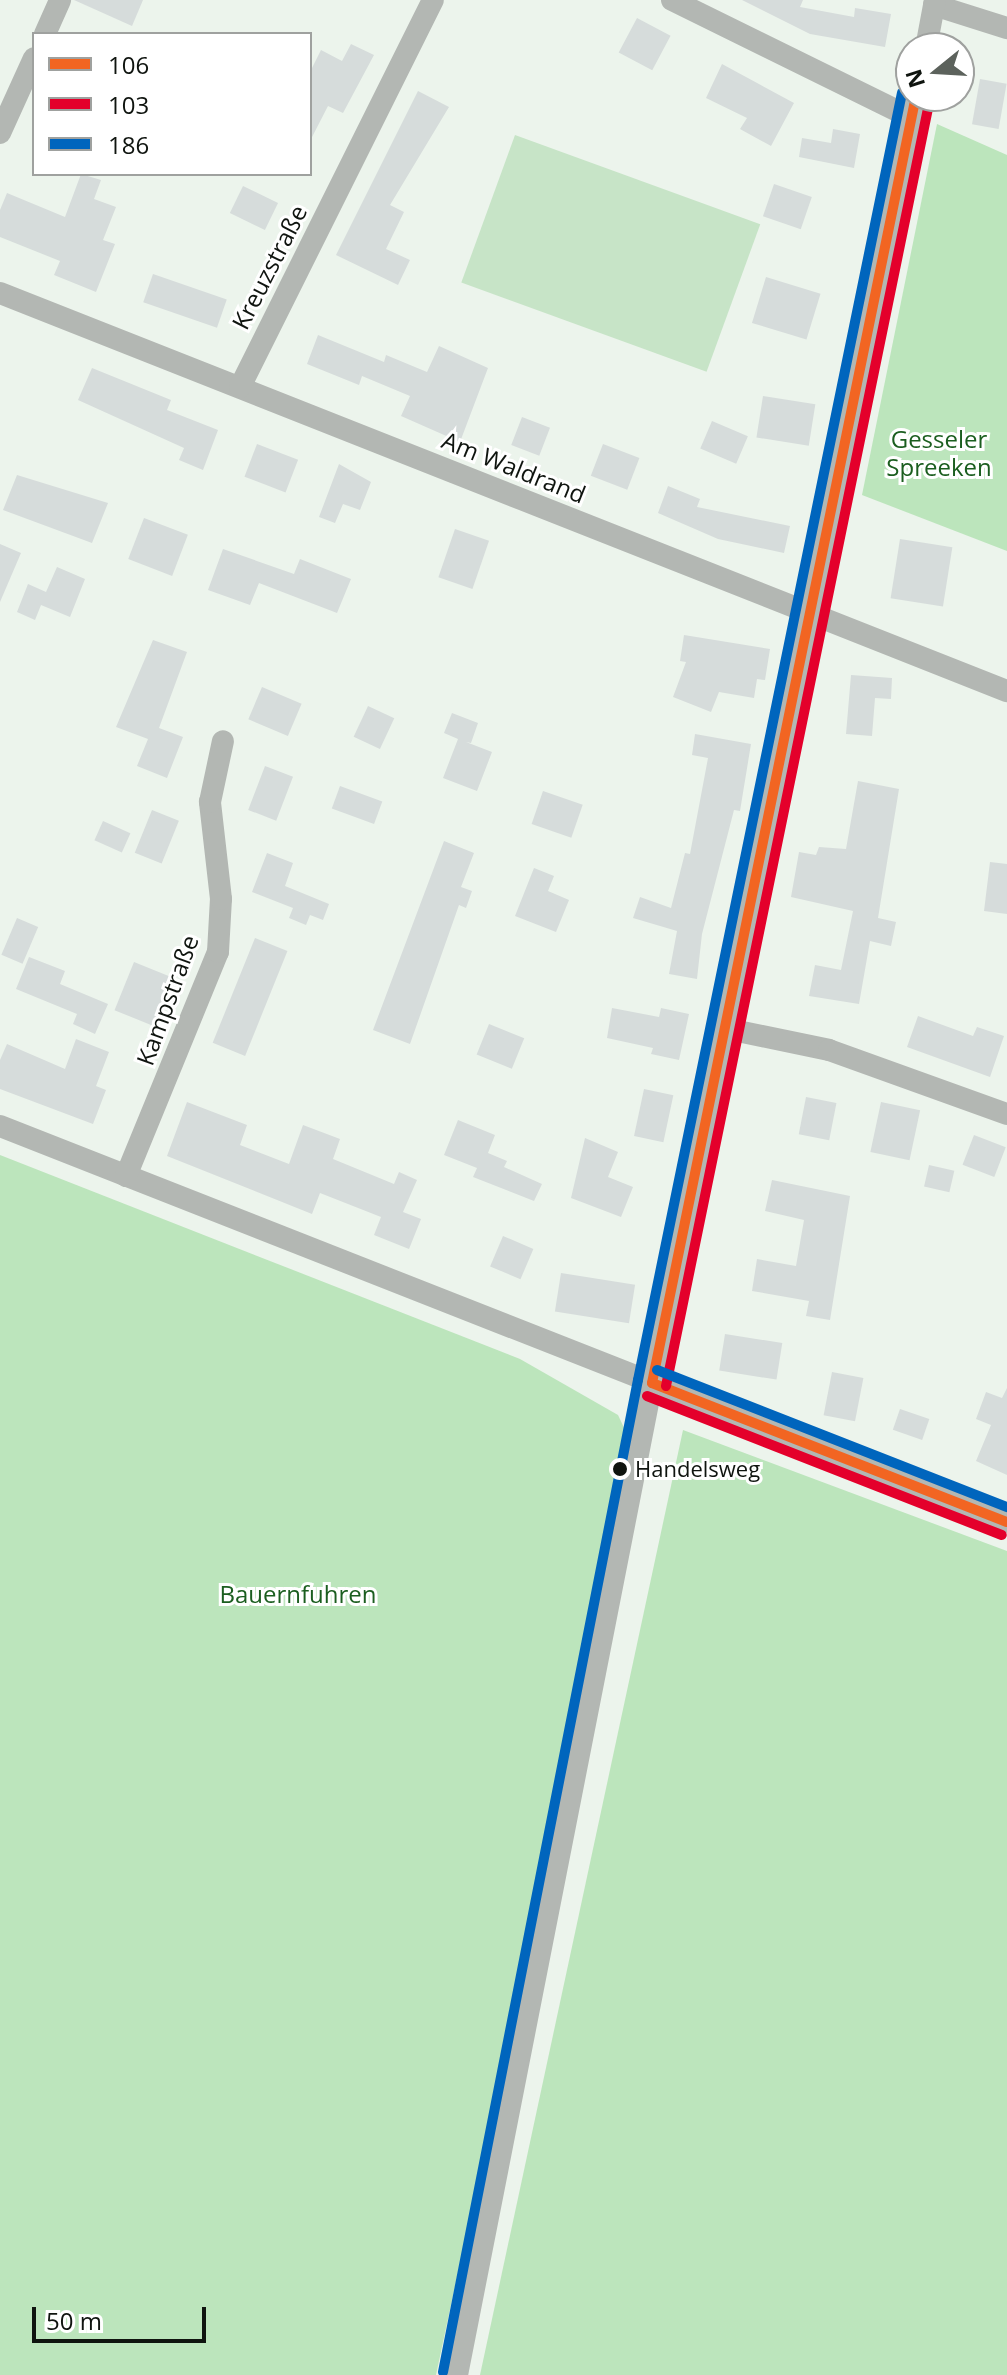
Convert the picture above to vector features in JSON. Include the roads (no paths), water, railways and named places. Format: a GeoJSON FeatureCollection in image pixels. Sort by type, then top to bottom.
{"type":"FeatureCollection","features":[{"type":"Feature","properties":{"kind":"street"},"geometry":{"type":"LineString","coordinates":[[46,32],[60,0]]}},
{"type":"Feature","properties":{"kind":"street","name":"Kreuzstraße"},"geometry":{"type":"LineString","coordinates":[[240,387],[433,0]]}},
{"type":"Feature","properties":{"kind":"street"},"geometry":{"type":"LineString","coordinates":[[672,0],[895,99]]}},
{"type":"Feature","properties":{"kind":"street"},"geometry":{"type":"LineString","coordinates":[[929,32],[935,3],[1007,28]]}},
{"type":"Feature","properties":{"kind":"street"},"geometry":{"type":"LineString","coordinates":[[0,133],[9,90],[32,61]]}},
{"type":"Feature","properties":{"kind":"street"},"geometry":{"type":"LineString","coordinates":[[457,2375],[652,1383],[728,1029],[913,112]]}},
{"type":"Feature","properties":{"kind":"street","name":"Am Waldrand"},"geometry":{"type":"LineString","coordinates":[[0,293],[1007,691]]}},
{"type":"Feature","properties":{"kind":"street","name":"Kampstraße"},"geometry":{"type":"LineString","coordinates":[[126,1176],[218,952],[221,899],[210,802],[223,741]]}},
{"type":"Feature","properties":{"kind":"street"},"geometry":{"type":"LineString","coordinates":[[728,1029],[829,1050],[1007,1114]]}},
{"type":"Feature","properties":{"kind":"street"},"geometry":{"type":"LineString","coordinates":[[0,1126],[1007,1522]]}},
{"type":"Feature","properties":{"kind":"place","name":"Handelsweg"},"geometry":{"type":"Point","coordinates":[620,1469]}},
{"type":"Feature","properties":{"kind":"park label","name":"Gesseler Spreeken"},"geometry":{"type":"Point","coordinates":[939,453]}},
{"type":"Feature","properties":{"kind":"park label","name":"Bauernfuhren"},"geometry":{"type":"Point","coordinates":[298,1594]}}]}
